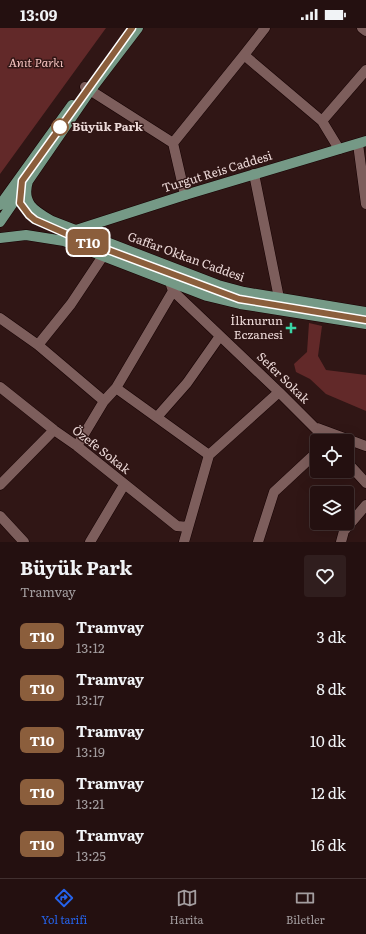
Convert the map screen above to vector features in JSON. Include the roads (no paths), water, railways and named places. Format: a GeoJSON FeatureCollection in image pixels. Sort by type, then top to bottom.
{"type":"FeatureCollection","features":[{"type":"Feature","properties":{"kind":"main road"},"geometry":{"type":"LineString","coordinates":[[0,222],[129,28]]}},
{"type":"Feature","properties":{"kind":"main road"},"geometry":{"type":"LineString","coordinates":[[0,205],[87,89],[138,28]]}},
{"type":"Feature","properties":{"kind":"main road","name":"Turgut Reis Caddesi"},"geometry":{"type":"LineString","coordinates":[[76,230],[185,194],[362,142]]}},
{"type":"Feature","properties":{"kind":"main road","name":"Gaffar Okkan Caddesi"},"geometry":{"type":"LineString","coordinates":[[28,181],[25,190],[27,201],[34,210],[52,221],[218,284],[244,292],[366,312]]}},
{"type":"Feature","properties":{"kind":"main road"},"geometry":{"type":"LineString","coordinates":[[0,238],[26,235],[64,241],[103,256],[172,287],[240,304],[366,324]]}},
{"type":"Feature","properties":{"kind":"street"},"geometry":{"type":"LineString","coordinates":[[173,143],[265,28]]}},
{"type":"Feature","properties":{"kind":"street"},"geometry":{"type":"LineString","coordinates":[[362,28],[366,31]]}},
{"type":"Feature","properties":{"kind":"street"},"geometry":{"type":"LineString","coordinates":[[244,56],[322,121],[339,149]]}},
{"type":"Feature","properties":{"kind":"street"},"geometry":{"type":"LineString","coordinates":[[322,121],[366,70]]}},
{"type":"Feature","properties":{"kind":"street"},"geometry":{"type":"LineString","coordinates":[[87,89],[173,143],[185,194]]}},
{"type":"Feature","properties":{"kind":"street"},"geometry":{"type":"LineString","coordinates":[[362,142],[366,204]]}},
{"type":"Feature","properties":{"kind":"street"},"geometry":{"type":"LineString","coordinates":[[254,174],[279,298]]}},
{"type":"Feature","properties":{"kind":"street"},"geometry":{"type":"LineString","coordinates":[[38,345],[71,304],[103,256]]}},
{"type":"Feature","properties":{"kind":"street"},"geometry":{"type":"LineString","coordinates":[[77,446],[104,401],[116,388],[172,287]]}},
{"type":"Feature","properties":{"kind":"street","name":"Sefer Sokak"},"geometry":{"type":"LineString","coordinates":[[172,287],[220,336],[322,434]]}},
{"type":"Feature","properties":{"kind":"street"},"geometry":{"type":"LineString","coordinates":[[0,318],[38,345],[104,401]]}},
{"type":"Feature","properties":{"kind":"street"},"geometry":{"type":"LineString","coordinates":[[157,417],[186,383],[220,336]]}},
{"type":"Feature","properties":{"kind":"street","name":"Özefe Sokak"},"geometry":{"type":"LineString","coordinates":[[0,388],[77,446],[177,526],[188,527]]}},
{"type":"Feature","properties":{"kind":"street"},"geometry":{"type":"LineString","coordinates":[[116,388],[209,455]]}},
{"type":"Feature","properties":{"kind":"street"},"geometry":{"type":"LineString","coordinates":[[184,542],[209,455],[279,392]]}},
{"type":"Feature","properties":{"kind":"street"},"geometry":{"type":"LineString","coordinates":[[316,428],[366,446]]}},
{"type":"Feature","properties":{"kind":"street"},"geometry":{"type":"LineString","coordinates":[[0,485],[54,430]]}},
{"type":"Feature","properties":{"kind":"street"},"geometry":{"type":"LineString","coordinates":[[258,542],[274,492],[310,459]]}},
{"type":"Feature","properties":{"kind":"street"},"geometry":{"type":"LineString","coordinates":[[354,470],[366,483]]}},
{"type":"Feature","properties":{"kind":"street"},"geometry":{"type":"LineString","coordinates":[[90,542],[124,485]]}},
{"type":"Feature","properties":{"kind":"street"},"geometry":{"type":"LineString","coordinates":[[341,542],[344,531],[366,505]]}},
{"type":"Feature","properties":{"kind":"street"},"geometry":{"type":"LineString","coordinates":[[0,516],[24,542]]}},
{"type":"Feature","properties":{"kind":"tram line"},"geometry":{"type":"LineString","coordinates":[[132,28],[22,181],[20,203],[29,215],[35,220],[76,238],[239,299],[366,320]]}},
{"type":"Feature","properties":{"kind":"tram line","name":"T10"},"geometry":{"type":"LineString","coordinates":[[132,28],[22,181],[20,203],[29,215],[35,220],[76,238],[239,299],[366,320]]}},
{"type":"Feature","properties":{"kind":"place","name":"Büyük Park"},"geometry":{"type":"Point","coordinates":[60,127]}},
{"type":"Feature","properties":{"kind":"place","name":"İlknurun Eczanesi"},"geometry":{"type":"Point","coordinates":[291,328]}},
{"type":"Feature","properties":{"kind":"park label","name":"Anıt Parkı"},"geometry":{"type":"Point","coordinates":[36,63]}}]}
